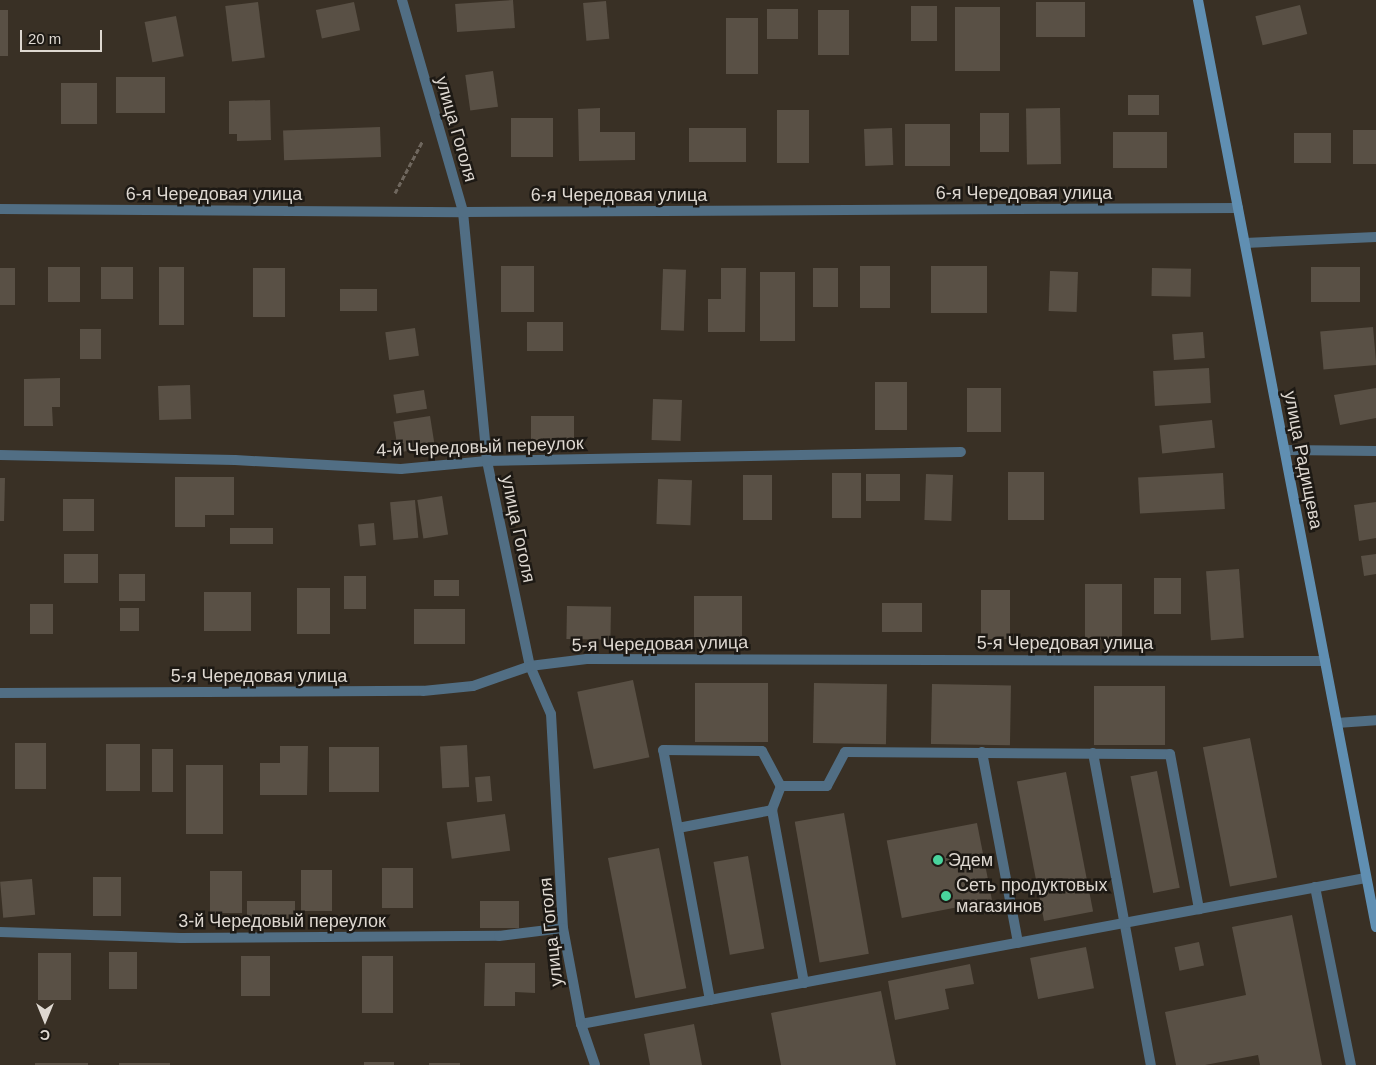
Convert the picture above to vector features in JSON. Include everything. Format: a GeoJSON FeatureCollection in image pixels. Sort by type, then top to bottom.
{"type":"FeatureCollection","features":[{"type":"Feature","properties":{"kind":"street","name":"улица Гоголя"},"geometry":{"type":"LineString","coordinates":[[402,0],[462,212],[487,461],[530,666],[551,714],[563,928],[580,1024],[595,1065]]}},
{"type":"Feature","properties":{"kind":"street","name":"улица Радищева"},"geometry":{"type":"LineString","coordinates":[[1198,0],[1376,927]]}},
{"type":"Feature","properties":{"kind":"street","name":"6-я Чередовая улица"},"geometry":{"type":"LineString","coordinates":[[0,209],[462,212],[1238,208]]}},
{"type":"Feature","properties":{"kind":"street"},"geometry":{"type":"LineString","coordinates":[[1245,243],[1376,237]]}},
{"type":"Feature","properties":{"kind":"street"},"geometry":{"type":"LineString","coordinates":[[1285,450],[1376,451]]}},
{"type":"Feature","properties":{"kind":"street","name":"4-й Чередовый переулок"},"geometry":{"type":"LineString","coordinates":[[0,455],[235,460],[400,469],[487,461],[962,452]]}},
{"type":"Feature","properties":{"kind":"street","name":"5-я Чередовая улица"},"geometry":{"type":"LineString","coordinates":[[0,693],[423,691],[473,686],[530,666],[587,658],[1325,661]]}},
{"type":"Feature","properties":{"kind":"street"},"geometry":{"type":"LineString","coordinates":[[1337,723],[1376,720]]}},
{"type":"Feature","properties":{"kind":"street"},"geometry":{"type":"LineString","coordinates":[[710,1000],[663,750],[762,751],[782,786]]}},
{"type":"Feature","properties":{"kind":"street"},"geometry":{"type":"LineString","coordinates":[[782,786],[827,786],[844,752],[1170,754],[1199,909]]}},
{"type":"Feature","properties":{"kind":"street"},"geometry":{"type":"LineString","coordinates":[[982,752],[1018,943]]}},
{"type":"Feature","properties":{"kind":"street"},"geometry":{"type":"LineString","coordinates":[[1093,753],[1151,1065]]}},
{"type":"Feature","properties":{"kind":"street"},"geometry":{"type":"LineString","coordinates":[[782,786],[772,810],[804,983]]}},
{"type":"Feature","properties":{"kind":"street"},"geometry":{"type":"LineString","coordinates":[[678,828],[772,810]]}},
{"type":"Feature","properties":{"kind":"street"},"geometry":{"type":"LineString","coordinates":[[580,1024],[1366,878]]}},
{"type":"Feature","properties":{"kind":"street"},"geometry":{"type":"LineString","coordinates":[[1315,887],[1351,1065]]}},
{"type":"Feature","properties":{"kind":"street","name":"3-й Чередовый переулок"},"geometry":{"type":"LineString","coordinates":[[0,932],[181,938],[489,936],[563,928]]}},
{"type":"Feature","properties":{"kind":"path"},"geometry":{"type":"LineString","coordinates":[[364,212],[396,192],[420,152],[423,136]]}},
{"type":"Feature","properties":{"kind":"building"},"geometry":{"type":"Polygon","coordinates":[[[513,0],[515,28],[457,32],[455,4],[513,0]]]}},
{"type":"Feature","properties":{"kind":"building"},"geometry":{"type":"Polygon","coordinates":[[[606,1],[609,39],[586,41],[583,3],[606,1]]]}},
{"type":"Feature","properties":{"kind":"building"},"geometry":{"type":"Polygon","coordinates":[[[258,2],[265,58],[232,62],[225,6],[258,2]]]}},
{"type":"Feature","properties":{"kind":"building"},"geometry":{"type":"Polygon","coordinates":[[[354,2],[360,30],[322,38],[316,10],[354,2]]]}},
{"type":"Feature","properties":{"kind":"building"},"geometry":{"type":"Polygon","coordinates":[[[1036,2],[1085,2],[1085,37],[1036,37],[1036,2]]]}},
{"type":"Feature","properties":{"kind":"building"},"geometry":{"type":"Polygon","coordinates":[[[1300,5],[1307,34],[1263,45],[1255,16],[1300,5]]]}},
{"type":"Feature","properties":{"kind":"building"},"geometry":{"type":"Polygon","coordinates":[[[911,6],[937,6],[937,41],[911,41],[911,6]]]}},
{"type":"Feature","properties":{"kind":"building"},"geometry":{"type":"Polygon","coordinates":[[[955,7],[1000,7],[1000,71],[955,71],[955,7]]]}},
{"type":"Feature","properties":{"kind":"building"},"geometry":{"type":"Polygon","coordinates":[[[767,9],[798,9],[798,39],[767,39],[767,9]]]}},
{"type":"Feature","properties":{"kind":"building"},"geometry":{"type":"Polygon","coordinates":[[[0,10],[8,10],[8,56],[0,56],[0,10]]]}},
{"type":"Feature","properties":{"kind":"building"},"geometry":{"type":"Polygon","coordinates":[[[818,10],[849,10],[849,55],[818,55],[818,10]]]}},
{"type":"Feature","properties":{"kind":"building"},"geometry":{"type":"Polygon","coordinates":[[[176,16],[184,56],[152,62],[145,22],[176,16]]]}},
{"type":"Feature","properties":{"kind":"building"},"geometry":{"type":"Polygon","coordinates":[[[726,18],[758,18],[758,74],[726,74],[726,18]]]}},
{"type":"Feature","properties":{"kind":"building"},"geometry":{"type":"Polygon","coordinates":[[[493,71],[498,107],[470,111],[465,75],[493,71]]]}},
{"type":"Feature","properties":{"kind":"building"},"geometry":{"type":"Polygon","coordinates":[[[116,77],[165,77],[165,113],[116,113],[116,77]]]}},
{"type":"Feature","properties":{"kind":"building"},"geometry":{"type":"Polygon","coordinates":[[[61,83],[97,83],[97,124],[61,124],[61,83]]]}},
{"type":"Feature","properties":{"kind":"building"},"geometry":{"type":"Polygon","coordinates":[[[1128,95],[1159,95],[1159,115],[1128,115],[1128,95]]]}},
{"type":"Feature","properties":{"kind":"building"},"geometry":{"type":"Polygon","coordinates":[[[270,100],[271,140],[237,141],[237,134],[229,134],[229,101],[270,100]]]}},
{"type":"Feature","properties":{"kind":"building"},"geometry":{"type":"Polygon","coordinates":[[[600,108],[600,132],[635,132],[635,160],[579,161],[578,109],[600,108]]]}},
{"type":"Feature","properties":{"kind":"building"},"geometry":{"type":"Polygon","coordinates":[[[1060,108],[1061,164],[1027,165],[1026,109],[1060,108]]]}},
{"type":"Feature","properties":{"kind":"building"},"geometry":{"type":"Polygon","coordinates":[[[777,110],[809,110],[809,163],[777,163],[777,110]]]}},
{"type":"Feature","properties":{"kind":"building"},"geometry":{"type":"Polygon","coordinates":[[[980,113],[1009,113],[1009,152],[980,152],[980,113]]]}},
{"type":"Feature","properties":{"kind":"building"},"geometry":{"type":"Polygon","coordinates":[[[511,118],[553,118],[553,157],[511,157],[511,118]]]}},
{"type":"Feature","properties":{"kind":"building"},"geometry":{"type":"Polygon","coordinates":[[[905,124],[950,124],[950,166],[905,166],[905,124]]]}},
{"type":"Feature","properties":{"kind":"building"},"geometry":{"type":"Polygon","coordinates":[[[380,127],[381,157],[284,160],[283,130],[380,127]]]}},
{"type":"Feature","properties":{"kind":"building"},"geometry":{"type":"Polygon","coordinates":[[[689,128],[746,128],[746,162],[689,162],[689,128]]]}},
{"type":"Feature","properties":{"kind":"building"},"geometry":{"type":"Polygon","coordinates":[[[892,128],[893,165],[865,166],[864,129],[892,128]]]}},
{"type":"Feature","properties":{"kind":"building"},"geometry":{"type":"Polygon","coordinates":[[[1353,130],[1376,130],[1376,164],[1353,164],[1353,130]]]}},
{"type":"Feature","properties":{"kind":"building"},"geometry":{"type":"Polygon","coordinates":[[[1113,132],[1167,132],[1167,168],[1113,168],[1113,132]]]}},
{"type":"Feature","properties":{"kind":"building"},"geometry":{"type":"Polygon","coordinates":[[[1294,133],[1331,133],[1331,163],[1294,163],[1294,133]]]}},
{"type":"Feature","properties":{"kind":"building"},"geometry":{"type":"Polygon","coordinates":[[[501,266],[534,266],[534,312],[501,312],[501,266]]]}},
{"type":"Feature","properties":{"kind":"building"},"geometry":{"type":"Polygon","coordinates":[[[860,266],[890,266],[890,308],[860,308],[860,266]]]}},
{"type":"Feature","properties":{"kind":"building"},"geometry":{"type":"Polygon","coordinates":[[[931,266],[987,266],[987,313],[931,313],[931,266]]]}},
{"type":"Feature","properties":{"kind":"building"},"geometry":{"type":"Polygon","coordinates":[[[48,267],[80,267],[80,302],[48,302],[48,267]]]}},
{"type":"Feature","properties":{"kind":"building"},"geometry":{"type":"Polygon","coordinates":[[[101,267],[133,267],[133,299],[101,299],[101,267]]]}},
{"type":"Feature","properties":{"kind":"building"},"geometry":{"type":"Polygon","coordinates":[[[159,267],[184,267],[184,325],[159,325],[159,267]]]}},
{"type":"Feature","properties":{"kind":"building"},"geometry":{"type":"Polygon","coordinates":[[[1311,267],[1360,267],[1360,302],[1311,302],[1311,267]]]}},
{"type":"Feature","properties":{"kind":"building"},"geometry":{"type":"Polygon","coordinates":[[[0,268],[15,268],[15,305],[0,305],[0,268]]]}},
{"type":"Feature","properties":{"kind":"building"},"geometry":{"type":"Polygon","coordinates":[[[253,268],[285,268],[285,317],[253,317],[253,268]]]}},
{"type":"Feature","properties":{"kind":"building"},"geometry":{"type":"Polygon","coordinates":[[[721,268],[746,268],[745,332],[708,332],[708,299],[721,299],[721,268]]]}},
{"type":"Feature","properties":{"kind":"building"},"geometry":{"type":"Polygon","coordinates":[[[813,268],[838,268],[838,307],[813,307],[813,268]]]}},
{"type":"Feature","properties":{"kind":"building"},"geometry":{"type":"Polygon","coordinates":[[[1152,268],[1191,269],[1191,297],[1152,296],[1152,268]]]}},
{"type":"Feature","properties":{"kind":"building"},"geometry":{"type":"Polygon","coordinates":[[[663,269],[686,270],[684,331],[661,330],[663,269]]]}},
{"type":"Feature","properties":{"kind":"building"},"geometry":{"type":"Polygon","coordinates":[[[1050,271],[1078,272],[1077,312],[1049,311],[1050,271]]]}},
{"type":"Feature","properties":{"kind":"building"},"geometry":{"type":"Polygon","coordinates":[[[760,272],[795,272],[795,341],[760,341],[760,272]]]}},
{"type":"Feature","properties":{"kind":"building"},"geometry":{"type":"Polygon","coordinates":[[[340,289],[377,289],[377,311],[340,311],[340,289]]]}},
{"type":"Feature","properties":{"kind":"building"},"geometry":{"type":"Polygon","coordinates":[[[527,322],[563,322],[563,351],[527,351],[527,322]]]}},
{"type":"Feature","properties":{"kind":"building"},"geometry":{"type":"Polygon","coordinates":[[[1373,327],[1376,365],[1324,369],[1320,332],[1373,327]]]}},
{"type":"Feature","properties":{"kind":"building"},"geometry":{"type":"Polygon","coordinates":[[[415,328],[419,356],[389,360],[385,332],[415,328]]]}},
{"type":"Feature","properties":{"kind":"building"},"geometry":{"type":"Polygon","coordinates":[[[80,329],[101,329],[101,359],[80,359],[80,329]]]}},
{"type":"Feature","properties":{"kind":"building"},"geometry":{"type":"Polygon","coordinates":[[[1203,332],[1205,358],[1174,360],[1172,334],[1203,332]]]}},
{"type":"Feature","properties":{"kind":"building"},"geometry":{"type":"Polygon","coordinates":[[[1209,368],[1211,403],[1155,406],[1153,371],[1209,368]]]}},
{"type":"Feature","properties":{"kind":"building"},"geometry":{"type":"Polygon","coordinates":[[[60,378],[60,407],[52,407],[53,426],[24,426],[24,379],[60,378]]]}},
{"type":"Feature","properties":{"kind":"building"},"geometry":{"type":"Polygon","coordinates":[[[875,382],[907,382],[907,430],[875,430],[875,382]]]}},
{"type":"Feature","properties":{"kind":"building"},"geometry":{"type":"Polygon","coordinates":[[[190,385],[191,419],[159,420],[158,386],[190,385]]]}},
{"type":"Feature","properties":{"kind":"building"},"geometry":{"type":"Polygon","coordinates":[[[967,388],[1001,388],[1001,432],[967,432],[967,388]]]}},
{"type":"Feature","properties":{"kind":"building"},"geometry":{"type":"Polygon","coordinates":[[[1376,388],[1376,418],[1340,425],[1334,395],[1376,388]]]}},
{"type":"Feature","properties":{"kind":"building"},"geometry":{"type":"Polygon","coordinates":[[[424,390],[427,409],[396,414],[393,395],[424,390]]]}},
{"type":"Feature","properties":{"kind":"building"},"geometry":{"type":"Polygon","coordinates":[[[653,399],[682,400],[681,441],[652,440],[653,399]]]}},
{"type":"Feature","properties":{"kind":"building"},"geometry":{"type":"Polygon","coordinates":[[[430,416],[435,447],[398,452],[393,422],[430,416]]]}},
{"type":"Feature","properties":{"kind":"building"},"geometry":{"type":"Polygon","coordinates":[[[531,416],[574,416],[574,444],[531,444],[531,416]]]}},
{"type":"Feature","properties":{"kind":"building"},"geometry":{"type":"Polygon","coordinates":[[[1212,420],[1215,448],[1162,453],[1159,426],[1212,420]]]}},
{"type":"Feature","properties":{"kind":"building"},"geometry":{"type":"Polygon","coordinates":[[[1008,472],[1044,472],[1044,520],[1008,520],[1008,472]]]}},
{"type":"Feature","properties":{"kind":"building"},"geometry":{"type":"Polygon","coordinates":[[[832,473],[861,473],[861,518],[832,518],[832,473]]]}},
{"type":"Feature","properties":{"kind":"building"},"geometry":{"type":"Polygon","coordinates":[[[1223,473],[1225,509],[1140,513],[1138,477],[1223,473]]]}},
{"type":"Feature","properties":{"kind":"building"},"geometry":{"type":"Polygon","coordinates":[[[866,474],[900,474],[900,501],[866,501],[866,474]]]}},
{"type":"Feature","properties":{"kind":"building"},"geometry":{"type":"Polygon","coordinates":[[[926,474],[953,475],[951,521],[924,520],[926,474]]]}},
{"type":"Feature","properties":{"kind":"building"},"geometry":{"type":"Polygon","coordinates":[[[743,475],[772,475],[772,520],[743,520],[743,475]]]}},
{"type":"Feature","properties":{"kind":"building"},"geometry":{"type":"Polygon","coordinates":[[[175,477],[234,477],[234,515],[205,515],[205,527],[175,527],[175,477]]]}},
{"type":"Feature","properties":{"kind":"building"},"geometry":{"type":"Polygon","coordinates":[[[0,478],[5,478],[4,521],[0,521],[0,478]]]}},
{"type":"Feature","properties":{"kind":"building"},"geometry":{"type":"Polygon","coordinates":[[[658,479],[692,480],[690,525],[656,524],[658,479]]]}},
{"type":"Feature","properties":{"kind":"building"},"geometry":{"type":"Polygon","coordinates":[[[442,496],[448,535],[423,538],[417,500],[442,496]]]}},
{"type":"Feature","properties":{"kind":"building"},"geometry":{"type":"Polygon","coordinates":[[[63,499],[94,499],[94,531],[63,531],[63,499]]]}},
{"type":"Feature","properties":{"kind":"building"},"geometry":{"type":"Polygon","coordinates":[[[415,500],[418,538],[393,540],[390,502],[415,500]]]}},
{"type":"Feature","properties":{"kind":"building"},"geometry":{"type":"Polygon","coordinates":[[[1376,502],[1376,538],[1359,541],[1354,505],[1376,502]]]}},
{"type":"Feature","properties":{"kind":"building"},"geometry":{"type":"Polygon","coordinates":[[[374,523],[376,545],[360,546],[358,524],[374,523]]]}},
{"type":"Feature","properties":{"kind":"building"},"geometry":{"type":"Polygon","coordinates":[[[230,528],[273,528],[273,544],[230,544],[230,528]]]}},
{"type":"Feature","properties":{"kind":"building"},"geometry":{"type":"Polygon","coordinates":[[[64,554],[98,554],[98,583],[64,583],[64,554]]]}},
{"type":"Feature","properties":{"kind":"building"},"geometry":{"type":"Polygon","coordinates":[[[1376,554],[1376,574],[1364,576],[1361,556],[1376,554]]]}},
{"type":"Feature","properties":{"kind":"building"},"geometry":{"type":"Polygon","coordinates":[[[1239,569],[1244,638],[1211,640],[1206,571],[1239,569]]]}},
{"type":"Feature","properties":{"kind":"building"},"geometry":{"type":"Polygon","coordinates":[[[119,574],[145,574],[145,601],[119,601],[119,574]]]}},
{"type":"Feature","properties":{"kind":"building"},"geometry":{"type":"Polygon","coordinates":[[[344,576],[366,576],[366,609],[344,609],[344,576]]]}},
{"type":"Feature","properties":{"kind":"building"},"geometry":{"type":"Polygon","coordinates":[[[1154,578],[1181,578],[1181,614],[1154,614],[1154,578]]]}},
{"type":"Feature","properties":{"kind":"building"},"geometry":{"type":"Polygon","coordinates":[[[434,580],[459,580],[459,596],[434,596],[434,580]]]}},
{"type":"Feature","properties":{"kind":"building"},"geometry":{"type":"Polygon","coordinates":[[[1085,584],[1122,584],[1122,640],[1085,640],[1085,584]]]}},
{"type":"Feature","properties":{"kind":"building"},"geometry":{"type":"Polygon","coordinates":[[[297,588],[330,588],[330,634],[297,634],[297,588]]]}},
{"type":"Feature","properties":{"kind":"building"},"geometry":{"type":"Polygon","coordinates":[[[981,590],[1010,590],[1010,639],[981,639],[981,590]]]}},
{"type":"Feature","properties":{"kind":"building"},"geometry":{"type":"Polygon","coordinates":[[[204,592],[251,592],[251,631],[204,631],[204,592]]]}},
{"type":"Feature","properties":{"kind":"building"},"geometry":{"type":"Polygon","coordinates":[[[694,596],[742,596],[742,638],[694,638],[694,596]]]}},
{"type":"Feature","properties":{"kind":"building"},"geometry":{"type":"Polygon","coordinates":[[[882,603],[922,603],[922,632],[882,632],[882,603]]]}},
{"type":"Feature","properties":{"kind":"building"},"geometry":{"type":"Polygon","coordinates":[[[30,604],[53,604],[53,634],[30,634],[30,604]]]}},
{"type":"Feature","properties":{"kind":"building"},"geometry":{"type":"Polygon","coordinates":[[[567,606],[611,607],[610,640],[566,639],[567,606]]]}},
{"type":"Feature","properties":{"kind":"building"},"geometry":{"type":"Polygon","coordinates":[[[120,608],[139,608],[139,631],[120,631],[120,608]]]}},
{"type":"Feature","properties":{"kind":"building"},"geometry":{"type":"Polygon","coordinates":[[[414,609],[465,609],[465,644],[414,644],[414,609]]]}},
{"type":"Feature","properties":{"kind":"building"},"geometry":{"type":"Polygon","coordinates":[[[633,680],[649,757],[594,769],[577,692],[633,680]]]}},
{"type":"Feature","properties":{"kind":"building"},"geometry":{"type":"Polygon","coordinates":[[[695,683],[768,683],[768,742],[695,742],[695,683]]]}},
{"type":"Feature","properties":{"kind":"building"},"geometry":{"type":"Polygon","coordinates":[[[814,683],[887,684],[886,744],[813,743],[814,683]]]}},
{"type":"Feature","properties":{"kind":"building"},"geometry":{"type":"Polygon","coordinates":[[[932,684],[1011,685],[1010,745],[931,744],[932,684]]]}},
{"type":"Feature","properties":{"kind":"building"},"geometry":{"type":"Polygon","coordinates":[[[1094,686],[1165,686],[1165,745],[1094,745],[1094,686]]]}},
{"type":"Feature","properties":{"kind":"building"},"geometry":{"type":"Polygon","coordinates":[[[1250,738],[1277,877],[1230,887],[1203,747],[1250,738]]]}},
{"type":"Feature","properties":{"kind":"building"},"geometry":{"type":"Polygon","coordinates":[[[15,743],[46,743],[46,789],[15,789],[15,743]]]}},
{"type":"Feature","properties":{"kind":"building"},"geometry":{"type":"Polygon","coordinates":[[[106,744],[140,744],[140,791],[106,791],[106,744]]]}},
{"type":"Feature","properties":{"kind":"building"},"geometry":{"type":"Polygon","coordinates":[[[467,745],[469,787],[442,788],[440,746],[467,745]]]}},
{"type":"Feature","properties":{"kind":"building"},"geometry":{"type":"Polygon","coordinates":[[[280,746],[308,746],[307,795],[260,795],[260,763],[280,763],[280,746]]]}},
{"type":"Feature","properties":{"kind":"building"},"geometry":{"type":"Polygon","coordinates":[[[329,747],[379,747],[379,792],[329,792],[329,747]]]}},
{"type":"Feature","properties":{"kind":"building"},"geometry":{"type":"Polygon","coordinates":[[[152,749],[173,749],[173,792],[152,792],[152,749]]]}},
{"type":"Feature","properties":{"kind":"building"},"geometry":{"type":"Polygon","coordinates":[[[186,765],[223,765],[223,834],[186,834],[186,765]]]}},
{"type":"Feature","properties":{"kind":"building"},"geometry":{"type":"Polygon","coordinates":[[[1157,771],[1180,888],[1153,893],[1130,776],[1157,771]]]}},
{"type":"Feature","properties":{"kind":"building"},"geometry":{"type":"Polygon","coordinates":[[[1066,772],[1093,911],[1044,921],[1017,782],[1066,772]]]}},
{"type":"Feature","properties":{"kind":"building"},"geometry":{"type":"Polygon","coordinates":[[[490,776],[492,801],[477,802],[475,777],[490,776]]]}},
{"type":"Feature","properties":{"kind":"building"},"geometry":{"type":"Polygon","coordinates":[[[844,813],[869,954],[820,963],[795,822],[844,813]]]}},
{"type":"Feature","properties":{"kind":"building"},"geometry":{"type":"Polygon","coordinates":[[[505,814],[510,851],[452,859],[447,822],[505,814]]]}},
{"type":"Feature","properties":{"kind":"building"},"geometry":{"type":"Polygon","coordinates":[[[977,823],[992,901],[902,918],[887,841],[977,823]]]}},
{"type":"Feature","properties":{"kind":"building"},"geometry":{"type":"Polygon","coordinates":[[[659,848],[686,988],[635,998],[608,858],[659,848]]]}},
{"type":"Feature","properties":{"kind":"building"},"geometry":{"type":"Polygon","coordinates":[[[748,856],[764,949],[730,955],[714,862],[748,856]]]}},
{"type":"Feature","properties":{"kind":"building"},"geometry":{"type":"Polygon","coordinates":[[[382,868],[413,868],[413,908],[382,908],[382,868]]]}},
{"type":"Feature","properties":{"kind":"building"},"geometry":{"type":"Polygon","coordinates":[[[301,870],[332,870],[332,911],[301,911],[301,870]]]}},
{"type":"Feature","properties":{"kind":"building"},"geometry":{"type":"Polygon","coordinates":[[[210,871],[242,871],[242,913],[210,913],[210,871]]]}},
{"type":"Feature","properties":{"kind":"building"},"geometry":{"type":"Polygon","coordinates":[[[93,877],[121,877],[121,916],[93,916],[93,877]]]}},
{"type":"Feature","properties":{"kind":"building"},"geometry":{"type":"Polygon","coordinates":[[[32,879],[35,915],[3,918],[0,882],[32,879]]]}},
{"type":"Feature","properties":{"kind":"building"},"geometry":{"type":"Polygon","coordinates":[[[247,901],[295,901],[295,928],[247,928],[247,901]]]}},
{"type":"Feature","properties":{"kind":"building"},"geometry":{"type":"Polygon","coordinates":[[[480,901],[519,901],[519,928],[480,928],[480,901]]]}},
{"type":"Feature","properties":{"kind":"building"},"geometry":{"type":"Polygon","coordinates":[[[1292,915],[1322,1065],[1260,1065],[1258,1055],[1205,1065],[1176,1065],[1165,1012],[1246,995],[1232,927],[1292,915]]]}},
{"type":"Feature","properties":{"kind":"building"},"geometry":{"type":"Polygon","coordinates":[[[1199,942],[1204,965],[1180,971],[1175,947],[1199,942]]]}},
{"type":"Feature","properties":{"kind":"building"},"geometry":{"type":"Polygon","coordinates":[[[1086,947],[1094,988],[1038,999],[1030,958],[1086,947]]]}},
{"type":"Feature","properties":{"kind":"building"},"geometry":{"type":"Polygon","coordinates":[[[109,952],[137,952],[137,989],[109,989],[109,952]]]}},
{"type":"Feature","properties":{"kind":"building"},"geometry":{"type":"Polygon","coordinates":[[[38,953],[71,953],[71,1000],[38,1000],[38,953]]]}},
{"type":"Feature","properties":{"kind":"building"},"geometry":{"type":"Polygon","coordinates":[[[241,956],[270,956],[270,996],[241,996],[241,956]]]}},
{"type":"Feature","properties":{"kind":"building"},"geometry":{"type":"Polygon","coordinates":[[[362,956],[393,956],[393,1013],[362,1013],[362,956]]]}},
{"type":"Feature","properties":{"kind":"building"},"geometry":{"type":"Polygon","coordinates":[[[485,963],[535,963],[535,993],[515,992],[515,1006],[484,1006],[485,963]]]}},
{"type":"Feature","properties":{"kind":"building"},"geometry":{"type":"Polygon","coordinates":[[[970,964],[974,984],[945,989],[949,1009],[895,1020],[888,981],[970,964]]]}},
{"type":"Feature","properties":{"kind":"building"},"geometry":{"type":"Polygon","coordinates":[[[881,991],[896,1065],[781,1065],[771,1013],[881,991]]]}},
{"type":"Feature","properties":{"kind":"building"},"geometry":{"type":"Polygon","coordinates":[[[694,1024],[702,1065],[650,1065],[644,1034],[694,1024]]]}},
{"type":"Feature","properties":{"kind":"building"},"geometry":{"type":"Polygon","coordinates":[[[364,1062],[394,1062],[394,1065],[364,1065],[364,1062]]]}},
{"type":"Feature","properties":{"kind":"building"},"geometry":{"type":"Polygon","coordinates":[[[35,1063],[88,1063],[88,1065],[35,1065],[35,1063]]]}},
{"type":"Feature","properties":{"kind":"building"},"geometry":{"type":"Polygon","coordinates":[[[119,1063],[170,1063],[170,1065],[119,1065],[119,1063]]]}},
{"type":"Feature","properties":{"kind":"building"},"geometry":{"type":"Polygon","coordinates":[[[429,1063],[460,1063],[460,1065],[429,1065],[429,1063]]]}},
{"type":"Feature","properties":{"kind":"place","name":"Эдем"},"geometry":{"type":"Point","coordinates":[938,860]}},
{"type":"Feature","properties":{"kind":"place","name":"Сеть продуктовых магазинов"},"geometry":{"type":"Point","coordinates":[946,896]}}]}
